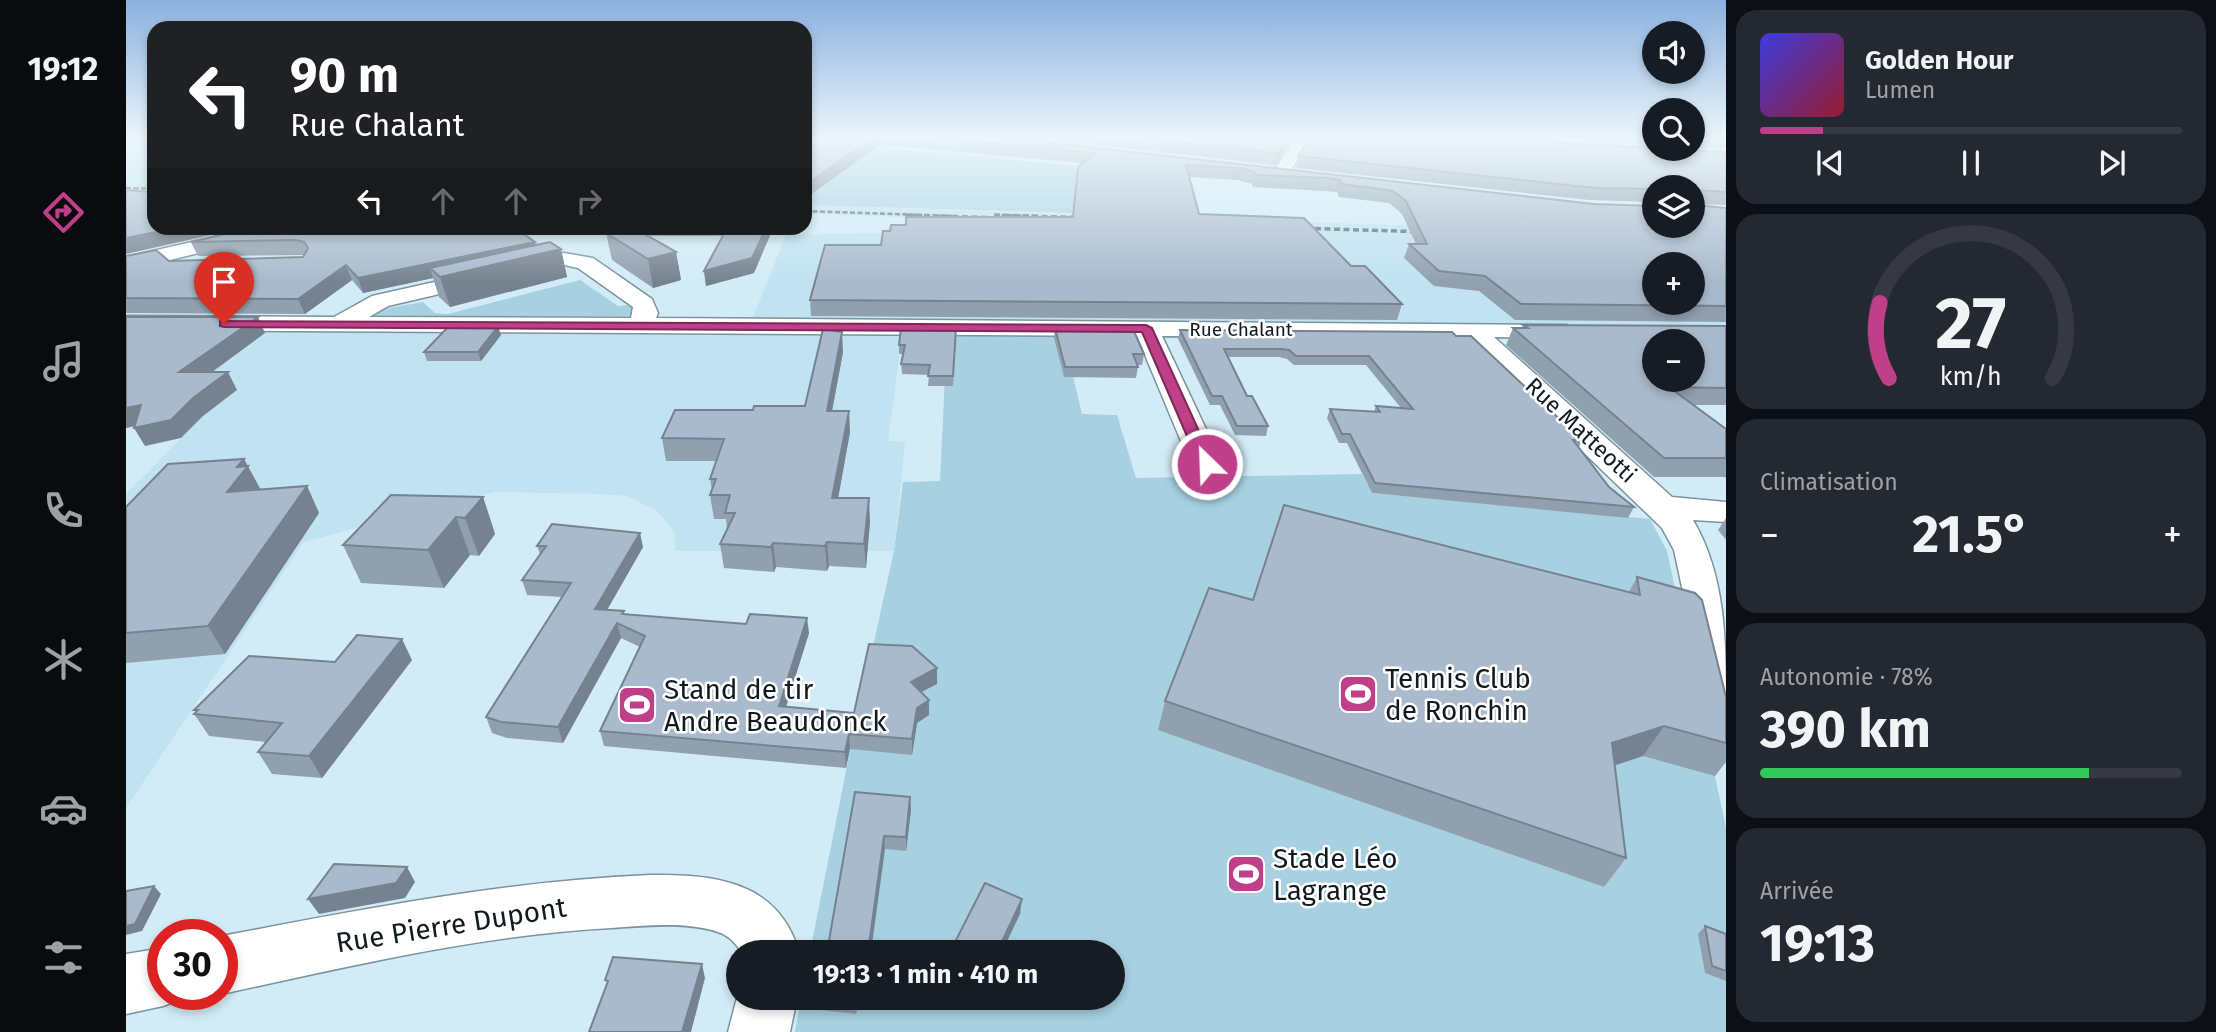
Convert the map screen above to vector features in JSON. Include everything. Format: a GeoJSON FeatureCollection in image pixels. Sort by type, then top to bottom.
{"type":"FeatureCollection","features":[{"type":"Feature","properties":{"kind":"street"},"geometry":{"type":"LineString","coordinates":[[126,263],[234,235]]}},
{"type":"Feature","properties":{"kind":"street"},"geometry":{"type":"LineString","coordinates":[[162,261],[236,235]]}},
{"type":"Feature","properties":{"kind":"street"},"geometry":{"type":"LineString","coordinates":[[270,235],[299,237]]}},
{"type":"Feature","properties":{"kind":"street"},"geometry":{"type":"LineString","coordinates":[[337,324],[380,301],[564,259],[585,263],[639,301],[646,313],[640,325]]}},
{"type":"Feature","properties":{"kind":"street"},"geometry":{"type":"LineString","coordinates":[[126,263],[162,261],[209,267]]}},
{"type":"Feature","properties":{"kind":"street","name":"Rue Chalant"},"geometry":{"type":"LineString","coordinates":[[126,323],[1586,331]]}},
{"type":"Feature","properties":{"kind":"street"},"geometry":{"type":"LineString","coordinates":[[1146,328],[1207,464]]}},
{"type":"Feature","properties":{"kind":"street","name":"Rue Matteotti"},"geometry":{"type":"LineString","coordinates":[[1471,330],[1675,521]]}},
{"type":"Feature","properties":{"kind":"street"},"geometry":{"type":"LineString","coordinates":[[1725,676],[1692,550],[1675,521],[1726,512]]}},
{"type":"Feature","properties":{"kind":"street","name":"Rue Pierre Dupont"},"geometry":{"type":"LineString","coordinates":[[238,962],[477,915],[535,907],[673,901],[732,911],[765,940]]}},
{"type":"Feature","properties":{"kind":"street"},"geometry":{"type":"LineString","coordinates":[[126,984],[147,980]]}},
{"type":"Feature","properties":{"kind":"street"},"geometry":{"type":"LineString","coordinates":[[759,1032],[764,1010]]}},
{"type":"Feature","properties":{"kind":"shaded area"},"geometry":{"type":"Polygon","coordinates":[[[126,186],[147,186],[147,194],[126,193],[126,186]]]}},
{"type":"Feature","properties":{"kind":"shaded area"},"geometry":{"type":"Polygon","coordinates":[[[823,186],[1076,186],[1073,213],[812,205],[812,194],[823,186]]]}},
{"type":"Feature","properties":{"kind":"shaded area"},"geometry":{"type":"Polygon","coordinates":[[[812,205],[1642,233],[1642,238],[1726,236],[1726,337],[1705,337],[1705,329],[1642,329],[1642,336],[903,330],[888,441],[905,442],[894,551],[675,551],[675,533],[657,511],[627,496],[494,492],[304,542],[126,808],[126,494],[203,416],[126,428],[126,318],[752,320],[786,235],[1158,226],[812,214],[812,205]]]}},
{"type":"Feature","properties":{"kind":"shaded area"},"geometry":{"type":"Polygon","coordinates":[[[580,280],[618,306],[629,305],[633,309],[631,316],[362,316],[378,310],[423,302],[435,313],[448,314],[580,280]]]}},
{"type":"Feature","properties":{"kind":"shaded area"},"geometry":{"type":"Polygon","coordinates":[[[947,334],[1063,334],[1082,414],[1117,415],[1136,478],[1362,474],[1372,493],[1650,519],[1667,551],[1726,828],[1726,1032],[795,1032],[799,1010],[1125,1010],[1125,940],[812,940],[894,551],[903,482],[940,481],[947,334]]]}},
{"type":"Feature","properties":{"kind":"building"},"geometry":{"type":"Polygon","coordinates":[[[1076,186],[1192,186],[1199,214],[1304,218],[1351,266],[1365,266],[1402,304],[810,300],[825,245],[881,245],[883,231],[890,231],[891,225],[906,225],[906,217],[1073,217],[1076,186]]]}},
{"type":"Feature","properties":{"kind":"building"},"geometry":{"type":"Polygon","coordinates":[[[1358,186],[1435,186],[1594,204],[1642,206],[1642,238],[1705,238],[1705,206],[1726,208],[1726,306],[1705,306],[1705,252],[1642,252],[1642,305],[1521,304],[1485,276],[1439,271],[1409,244],[1427,244],[1406,201],[1393,191],[1358,186]]]}},
{"type":"Feature","properties":{"kind":"building"},"geometry":{"type":"Polygon","coordinates":[[[1578,186],[1642,186],[1642,189],[1595,188],[1578,186]]]}},
{"type":"Feature","properties":{"kind":"building"},"geometry":{"type":"Polygon","coordinates":[[[1705,186],[1726,186],[1726,192],[1705,190],[1705,186]]]}},
{"type":"Feature","properties":{"kind":"building"},"geometry":{"type":"Polygon","coordinates":[[[126,190],[147,192],[147,234],[126,238],[126,190]]]}},
{"type":"Feature","properties":{"kind":"building"},"geometry":{"type":"Polygon","coordinates":[[[221,235],[525,235],[535,242],[358,278],[346,265],[298,299],[126,298],[126,256],[156,250],[169,261],[303,257],[308,248],[304,242],[296,240],[191,242],[221,235]]]}},
{"type":"Feature","properties":{"kind":"building"},"geometry":{"type":"Polygon","coordinates":[[[609,235],[646,235],[676,252],[648,259],[609,235]]]}},
{"type":"Feature","properties":{"kind":"building"},"geometry":{"type":"Polygon","coordinates":[[[723,235],[763,235],[752,258],[704,271],[723,235]]]}},
{"type":"Feature","properties":{"kind":"building"},"geometry":{"type":"Polygon","coordinates":[[[550,242],[561,249],[440,277],[430,268],[550,242]]]}},
{"type":"Feature","properties":{"kind":"building"},"geometry":{"type":"Polygon","coordinates":[[[126,317],[258,317],[179,372],[228,372],[193,398],[171,420],[134,428],[141,405],[126,408],[126,317]]]}},
{"type":"Feature","properties":{"kind":"building"},"geometry":{"type":"Polygon","coordinates":[[[1523,325],[1726,326],[1726,388],[1705,388],[1705,329],[1642,329],[1642,392],[1676,392],[1726,429],[1726,458],[1664,458],[1513,328],[1528,328],[1523,325]]]}},
{"type":"Feature","properties":{"kind":"building"},"geometry":{"type":"Polygon","coordinates":[[[449,326],[498,326],[478,352],[424,352],[449,326]]]}},
{"type":"Feature","properties":{"kind":"building"},"geometry":{"type":"Polygon","coordinates":[[[901,328],[956,328],[953,376],[928,376],[930,365],[901,364],[905,345],[899,345],[901,328]]]}},
{"type":"Feature","properties":{"kind":"building"},"geometry":{"type":"Polygon","coordinates":[[[1055,328],[1133,329],[1144,354],[1133,354],[1138,367],[1065,367],[1055,328]]]}},
{"type":"Feature","properties":{"kind":"building"},"geometry":{"type":"Polygon","coordinates":[[[823,329],[842,332],[827,411],[849,411],[832,498],[869,498],[864,544],[827,542],[825,546],[773,543],[771,547],[720,544],[735,513],[725,513],[730,495],[710,495],[716,479],[710,479],[724,439],[662,438],[675,410],[753,410],[754,406],[805,406],[823,329]]]}},
{"type":"Feature","properties":{"kind":"building"},"geometry":{"type":"Polygon","coordinates":[[[1180,330],[1452,332],[1456,336],[1471,336],[1582,440],[1573,440],[1609,487],[1634,507],[1375,483],[1350,434],[1342,434],[1330,409],[1380,412],[1376,406],[1413,409],[1369,356],[1296,356],[1289,350],[1281,349],[1224,349],[1247,396],[1252,396],[1268,426],[1237,426],[1222,396],[1212,396],[1180,330]]]}},
{"type":"Feature","properties":{"kind":"building"},"geometry":{"type":"Polygon","coordinates":[[[244,459],[237,467],[248,466],[227,492],[307,486],[208,626],[126,633],[126,507],[168,464],[244,459]]]}},
{"type":"Feature","properties":{"kind":"building"},"geometry":{"type":"Polygon","coordinates":[[[391,495],[483,497],[465,518],[456,517],[428,550],[343,545],[391,495]]]}},
{"type":"Feature","properties":{"kind":"building"},"geometry":{"type":"Polygon","coordinates":[[[1284,505],[1640,595],[1637,577],[1695,593],[1702,600],[1726,697],[1726,743],[1664,726],[1612,743],[1626,858],[1165,701],[1209,588],[1253,600],[1284,505]]]}},
{"type":"Feature","properties":{"kind":"building"},"geometry":{"type":"Polygon","coordinates":[[[552,524],[640,533],[595,609],[624,611],[622,614],[746,624],[750,614],[807,618],[779,706],[854,713],[869,644],[912,646],[937,668],[911,682],[929,700],[917,708],[912,739],[849,734],[845,752],[600,731],[645,636],[617,623],[558,727],[501,722],[486,717],[571,583],[522,580],[546,546],[537,546],[552,524]]]}},
{"type":"Feature","properties":{"kind":"building"},"geometry":{"type":"Polygon","coordinates":[[[357,635],[402,639],[309,756],[258,752],[282,723],[194,714],[198,710],[194,710],[249,656],[335,662],[357,635]]]}},
{"type":"Feature","properties":{"kind":"building"},"geometry":{"type":"Polygon","coordinates":[[[855,792],[910,797],[906,837],[884,836],[870,940],[829,940],[855,792]]]}},
{"type":"Feature","properties":{"kind":"building"},"geometry":{"type":"Polygon","coordinates":[[[334,864],[407,867],[396,883],[308,899],[334,864]]]}},
{"type":"Feature","properties":{"kind":"building"},"geometry":{"type":"Polygon","coordinates":[[[985,883],[1022,899],[1003,940],[956,940],[985,883]]]}},
{"type":"Feature","properties":{"kind":"building"},"geometry":{"type":"Polygon","coordinates":[[[154,886],[135,924],[126,926],[126,891],[154,886]]]}},
{"type":"Feature","properties":{"kind":"building"},"geometry":{"type":"Polygon","coordinates":[[[1705,926],[1726,934],[1726,971],[1712,966],[1705,926]]]}},
{"type":"Feature","properties":{"kind":"building"},"geometry":{"type":"Polygon","coordinates":[[[613,957],[702,964],[682,1032],[589,1032],[608,981],[605,980],[613,957]]]}},
{"type":"Feature","properties":{"kind":"railway"},"geometry":{"type":"LineString","coordinates":[[126,188],[147,189]]}},
{"type":"Feature","properties":{"kind":"railway"},"geometry":{"type":"LineString","coordinates":[[812,211],[954,216]]}},
{"type":"Feature","properties":{"kind":"railway"},"geometry":{"type":"LineString","coordinates":[[905,215],[1002,218]]}},
{"type":"Feature","properties":{"kind":"railway"},"geometry":{"type":"LineString","coordinates":[[1037,216],[994,215],[1092,218]]}},
{"type":"Feature","properties":{"kind":"railway"},"geometry":{"type":"LineString","coordinates":[[1296,228],[1429,232]]}},
{"type":"Feature","properties":{"kind":"place","name":"Tennis Club de Ronchin"},"geometry":{"type":"Point","coordinates":[1358,694]}},
{"type":"Feature","properties":{"kind":"place","name":"Stand de tir Andre Beaudonck"},"geometry":{"type":"Point","coordinates":[637,705]}},
{"type":"Feature","properties":{"kind":"place","name":"Stade Léo Lagrange"},"geometry":{"type":"Point","coordinates":[1246,874]}},
{"type":"Feature","properties":{"kind":"route"},"geometry":{"type":"LineString","coordinates":[[224,324],[1146,328],[1207,464]]}}]}
